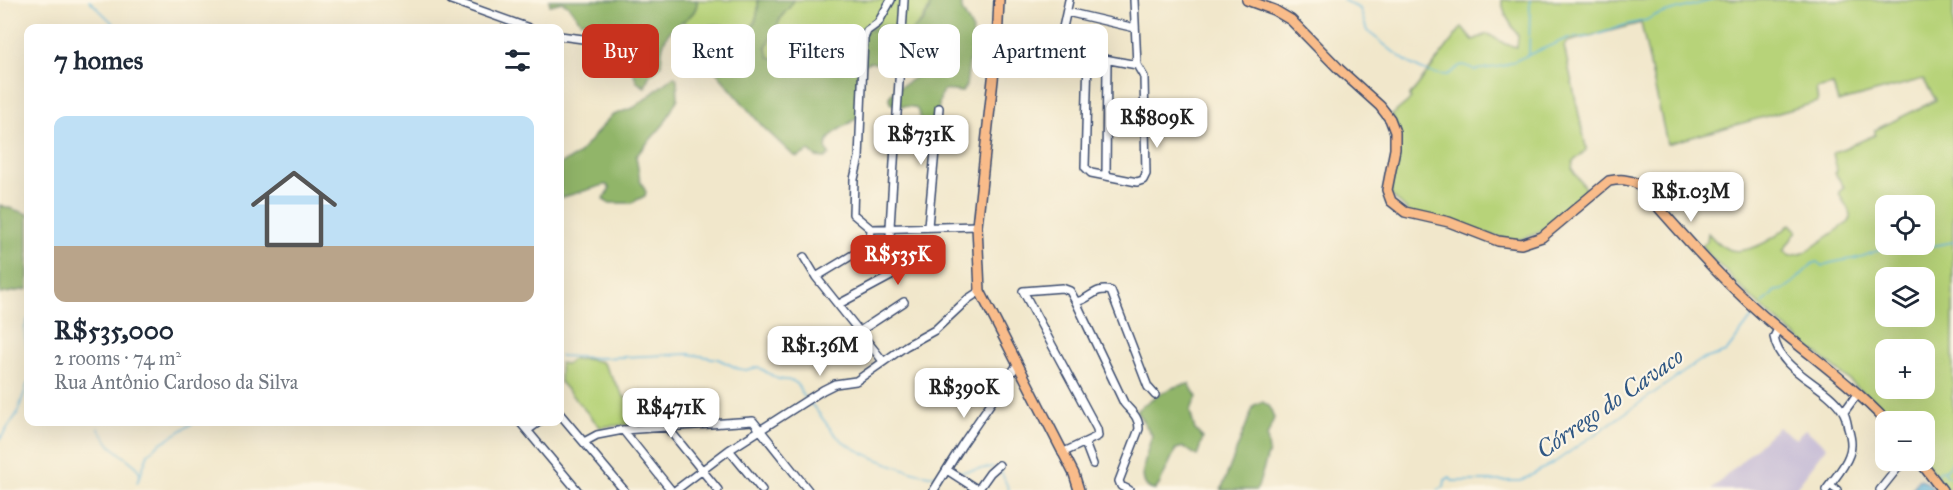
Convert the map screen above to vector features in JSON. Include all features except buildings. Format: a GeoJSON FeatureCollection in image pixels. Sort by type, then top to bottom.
{"type":"FeatureCollection","features":[{"type":"Feature","properties":{"kind":"main road"},"geometry":{"type":"LineString","coordinates":[[998,24],[999,0]]}},
{"type":"Feature","properties":{"kind":"main road"},"geometry":{"type":"LineString","coordinates":[[1249,0],[1291,20],[1339,69],[1380,106],[1390,119],[1395,132],[1395,149],[1387,190],[1391,201],[1405,212],[1449,222],[1498,241],[1521,244],[1542,237],[1609,181],[1629,180],[1638,184],[1697,251],[1778,329],[1858,393],[1876,411]]}},
{"type":"Feature","properties":{"kind":"main road"},"geometry":{"type":"LineString","coordinates":[[993,78],[977,226],[980,291],[1074,474],[1078,490]]}},
{"type":"Feature","properties":{"kind":"main road"},"geometry":{"type":"LineString","coordinates":[[1927,471],[1942,490]]}},
{"type":"Feature","properties":{"kind":"street"},"geometry":{"type":"LineString","coordinates":[[451,0],[518,24]]}},
{"type":"Feature","properties":{"kind":"street"},"geometry":{"type":"LineString","coordinates":[[891,0],[878,23],[867,31],[864,38],[859,158],[854,179],[853,214],[871,229],[977,226]]}},
{"type":"Feature","properties":{"kind":"street"},"geometry":{"type":"LineString","coordinates":[[839,304],[891,276],[890,227],[904,0]]}},
{"type":"Feature","properties":{"kind":"street"},"geometry":{"type":"LineString","coordinates":[[1064,24],[1069,0]]}},
{"type":"Feature","properties":{"kind":"street"},"geometry":{"type":"LineString","coordinates":[[1087,78],[1085,167],[1091,172],[1137,182],[1143,180],[1146,174],[1144,77],[1137,65],[1134,0]]}},
{"type":"Feature","properties":{"kind":"street"},"geometry":{"type":"LineString","coordinates":[[1067,12],[1135,28]]}},
{"type":"Feature","properties":{"kind":"street"},"geometry":{"type":"LineString","coordinates":[[564,37],[582,39]]}},
{"type":"Feature","properties":{"kind":"street"},"geometry":{"type":"LineString","coordinates":[[1108,60],[1137,65]]}},
{"type":"Feature","properties":{"kind":"street"},"geometry":{"type":"LineString","coordinates":[[1106,175],[1107,78]]}},
{"type":"Feature","properties":{"kind":"street"},"geometry":{"type":"LineString","coordinates":[[928,226],[939,108]]}},
{"type":"Feature","properties":{"kind":"street"},"geometry":{"type":"LineString","coordinates":[[816,277],[864,248],[870,240],[871,229]]}},
{"type":"Feature","properties":{"kind":"street"},"geometry":{"type":"LineString","coordinates":[[804,258],[816,277],[883,362]]}},
{"type":"Feature","properties":{"kind":"street"},"geometry":{"type":"LineString","coordinates":[[1062,453],[1098,436],[1097,429],[1023,291],[1062,288],[1070,291],[1076,302],[1125,403],[1139,422],[1139,429],[1119,481],[1121,486],[1129,490]]}},
{"type":"Feature","properties":{"kind":"street"},"geometry":{"type":"LineString","coordinates":[[1076,302],[1080,302],[1095,291],[1104,289],[1111,291],[1148,387],[1155,395]]}},
{"type":"Feature","properties":{"kind":"street"},"geometry":{"type":"LineString","coordinates":[[676,490],[729,450],[823,390],[835,384],[856,381],[935,330],[968,299],[980,291]]}},
{"type":"Feature","properties":{"kind":"street"},"geometry":{"type":"LineString","coordinates":[[860,331],[904,302]]}},
{"type":"Feature","properties":{"kind":"street"},"geometry":{"type":"LineString","coordinates":[[1778,329],[1774,337],[1775,344],[1790,366],[1828,394],[1844,412],[1852,445],[1849,457],[1828,487],[1838,490]]}},
{"type":"Feature","properties":{"kind":"street"},"geometry":{"type":"LineString","coordinates":[[934,490],[1005,379],[1017,365]]}},
{"type":"Feature","properties":{"kind":"street"},"geometry":{"type":"LineString","coordinates":[[1844,412],[1858,393]]}},
{"type":"Feature","properties":{"kind":"street"},"geometry":{"type":"LineString","coordinates":[[564,419],[624,490]]}},
{"type":"Feature","properties":{"kind":"street"},"geometry":{"type":"LineString","coordinates":[[584,442],[597,435],[623,430],[753,421],[808,490]]}},
{"type":"Feature","properties":{"kind":"street"},"geometry":{"type":"LineString","coordinates":[[524,426],[577,490]]}},
{"type":"Feature","properties":{"kind":"street"},"geometry":{"type":"LineString","coordinates":[[528,430],[534,426]]}},
{"type":"Feature","properties":{"kind":"street"},"geometry":{"type":"LineString","coordinates":[[667,427],[718,490]]}},
{"type":"Feature","properties":{"kind":"street"},"geometry":{"type":"LineString","coordinates":[[623,430],[671,490]]}},
{"type":"Feature","properties":{"kind":"street"},"geometry":{"type":"LineString","coordinates":[[1085,443],[1093,464]]}},
{"type":"Feature","properties":{"kind":"street"},"geometry":{"type":"LineString","coordinates":[[729,450],[762,490]]}},
{"type":"Feature","properties":{"kind":"street"},"geometry":{"type":"LineString","coordinates":[[947,470],[978,490],[999,465]]}},
{"type":"Feature","properties":{"kind":"street"},"geometry":{"type":"LineString","coordinates":[[1880,490],[1895,471]]}},
{"type":"Feature","properties":{"kind":"shaded area"},"geometry":{"type":"Polygon","coordinates":[[[1778,427],[1796,439],[1805,429],[1827,447],[1794,490],[1711,490],[1778,427]]]}},
{"type":"Feature","properties":{"kind":"green space"},"geometry":{"type":"Polygon","coordinates":[[[549,0],[697,0],[691,15],[679,24],[671,24],[671,31],[663,46],[659,68],[659,24],[599,24],[591,19],[581,22],[568,5],[562,2],[550,5],[549,0]]]}},
{"type":"Feature","properties":{"kind":"green space"},"geometry":{"type":"Polygon","coordinates":[[[697,0],[758,0],[758,10],[753,24],[684,24],[683,21],[695,10],[697,0]]]}},
{"type":"Feature","properties":{"kind":"green space"},"geometry":{"type":"Polygon","coordinates":[[[758,0],[793,0],[778,24],[767,24],[767,78],[858,78],[858,116],[830,137],[826,148],[829,154],[825,158],[816,157],[809,151],[798,157],[793,155],[763,127],[721,78],[755,78],[754,24],[758,0]]]}},
{"type":"Feature","properties":{"kind":"green space"},"geometry":{"type":"Polygon","coordinates":[[[793,0],[931,0],[926,15],[919,24],[878,24],[878,33],[866,32],[866,24],[778,24],[793,0]]]}},
{"type":"Feature","properties":{"kind":"green space"},"geometry":{"type":"Polygon","coordinates":[[[931,0],[961,0],[962,10],[972,29],[966,86],[962,92],[944,90],[941,94],[936,121],[926,122],[922,120],[916,108],[890,103],[889,97],[913,78],[960,78],[960,24],[920,24],[929,10],[931,0]]]}},
{"type":"Feature","properties":{"kind":"green space"},"geometry":{"type":"Polygon","coordinates":[[[1501,0],[1953,0],[1953,490],[1947,490],[1932,471],[1935,471],[1935,411],[1882,411],[1746,293],[1702,246],[1707,241],[1708,233],[1718,243],[1731,250],[1738,251],[1755,247],[1771,239],[1790,224],[1797,231],[1783,251],[1790,256],[1804,253],[1849,222],[1850,213],[1839,192],[1844,187],[1835,173],[1837,171],[1833,153],[1875,135],[1875,130],[1936,100],[1923,79],[1838,102],[1833,85],[1816,89],[1818,102],[1667,144],[1641,23],[1567,42],[1564,46],[1586,147],[1586,150],[1573,162],[1572,169],[1589,194],[1552,224],[1521,239],[1510,240],[1410,213],[1390,194],[1400,140],[1392,115],[1411,99],[1409,97],[1462,27],[1473,40],[1488,34],[1505,44],[1517,47],[1518,36],[1506,16],[1501,0]]]}},
{"type":"Feature","properties":{"kind":"green space"},"geometry":{"type":"Polygon","coordinates":[[[878,26],[878,64],[869,62],[866,64],[866,32],[878,26]]]}},
{"type":"Feature","properties":{"kind":"green space"},"geometry":{"type":"Polygon","coordinates":[[[636,78],[648,78],[645,87],[637,82],[636,78]]]}},
{"type":"Feature","properties":{"kind":"green space"},"geometry":{"type":"Polygon","coordinates":[[[671,78],[677,79],[678,98],[664,124],[636,156],[640,180],[646,192],[645,196],[631,203],[608,203],[603,199],[610,189],[604,185],[564,197],[564,162],[578,155],[611,116],[635,107],[671,78]]]}},
{"type":"Feature","properties":{"kind":"green space"},"geometry":{"type":"Polygon","coordinates":[[[0,205],[24,213],[24,290],[0,294],[0,205]]]}},
{"type":"Feature","properties":{"kind":"green space"},"geometry":{"type":"Polygon","coordinates":[[[586,359],[602,362],[625,398],[670,420],[671,423],[600,427],[564,386],[564,364],[571,360],[586,359]]]}},
{"type":"Feature","properties":{"kind":"green space"},"geometry":{"type":"Polygon","coordinates":[[[1189,384],[1197,397],[1190,411],[1191,415],[1195,430],[1203,438],[1197,456],[1184,447],[1176,449],[1159,485],[1155,490],[1148,488],[1143,475],[1152,435],[1136,411],[1160,394],[1174,387],[1189,384]]]}},
{"type":"Feature","properties":{"kind":"green space"},"geometry":{"type":"Polygon","coordinates":[[[1263,402],[1270,407],[1274,418],[1267,437],[1269,451],[1258,487],[1256,490],[1221,490],[1254,405],[1263,402]]]}},
{"type":"Feature","properties":{"kind":"water"},"geometry":{"type":"Polygon","coordinates":[[[1921,479],[1929,484],[1934,490],[1912,490],[1921,479]]]}},
{"type":"Feature","properties":{"kind":"waterway"},"geometry":{"type":"LineString","coordinates":[[89,0],[114,24]]}},
{"type":"Feature","properties":{"kind":"waterway"},"geometry":{"type":"LineString","coordinates":[[1343,0],[1360,9],[1367,31],[1404,60],[1424,71],[1447,75],[1461,65],[1475,70],[1503,66],[1568,38],[1590,37],[1647,20],[1653,16],[1713,0]]}},
{"type":"Feature","properties":{"kind":"waterway"},"geometry":{"type":"LineString","coordinates":[[1529,54],[1530,0]]}},
{"type":"Feature","properties":{"kind":"waterway","name":"Córrego do Cavaco"},"geometry":{"type":"LineString","coordinates":[[1763,304],[1775,291],[1783,290],[1795,281],[1813,263],[1817,262],[1822,266],[1896,245],[1897,249],[1910,250],[1953,242]]}},
{"type":"Feature","properties":{"kind":"waterway","name":"Córrego do Cavaco"},"geometry":{"type":"LineString","coordinates":[[1438,490],[1444,487],[1445,480],[1450,477],[1452,481],[1521,481],[1555,462],[1701,360],[1726,352],[1754,315]]}},
{"type":"Feature","properties":{"kind":"waterway"},"geometry":{"type":"LineString","coordinates":[[564,356],[600,358],[689,354],[718,359],[739,369],[758,367],[778,379],[793,381],[804,397]]}},
{"type":"Feature","properties":{"kind":"waterway"},"geometry":{"type":"LineString","coordinates":[[0,439],[17,414],[24,394]]}},
{"type":"Feature","properties":{"kind":"waterway"},"geometry":{"type":"LineString","coordinates":[[810,403],[836,435],[848,445],[903,469],[940,475]]}},
{"type":"Feature","properties":{"kind":"waterway"},"geometry":{"type":"LineString","coordinates":[[137,483],[148,454],[159,444],[188,426]]}},
{"type":"Feature","properties":{"kind":"waterway"},"geometry":{"type":"LineString","coordinates":[[98,428],[111,446],[136,466],[141,475]]}},
{"type":"Feature","properties":{"kind":"waterway"},"geometry":{"type":"LineString","coordinates":[[1936,475],[1947,469],[1953,460]]}},
{"type":"Feature","properties":{"kind":"waterway"},"geometry":{"type":"LineString","coordinates":[[959,472],[993,467]]}},
{"type":"Feature","properties":{"kind":"waterway"},"geometry":{"type":"LineString","coordinates":[[1000,469],[1009,490]]}},
{"type":"Feature","properties":{"kind":"waterway"},"geometry":{"type":"LineString","coordinates":[[1944,471],[1953,480]]}}]}
